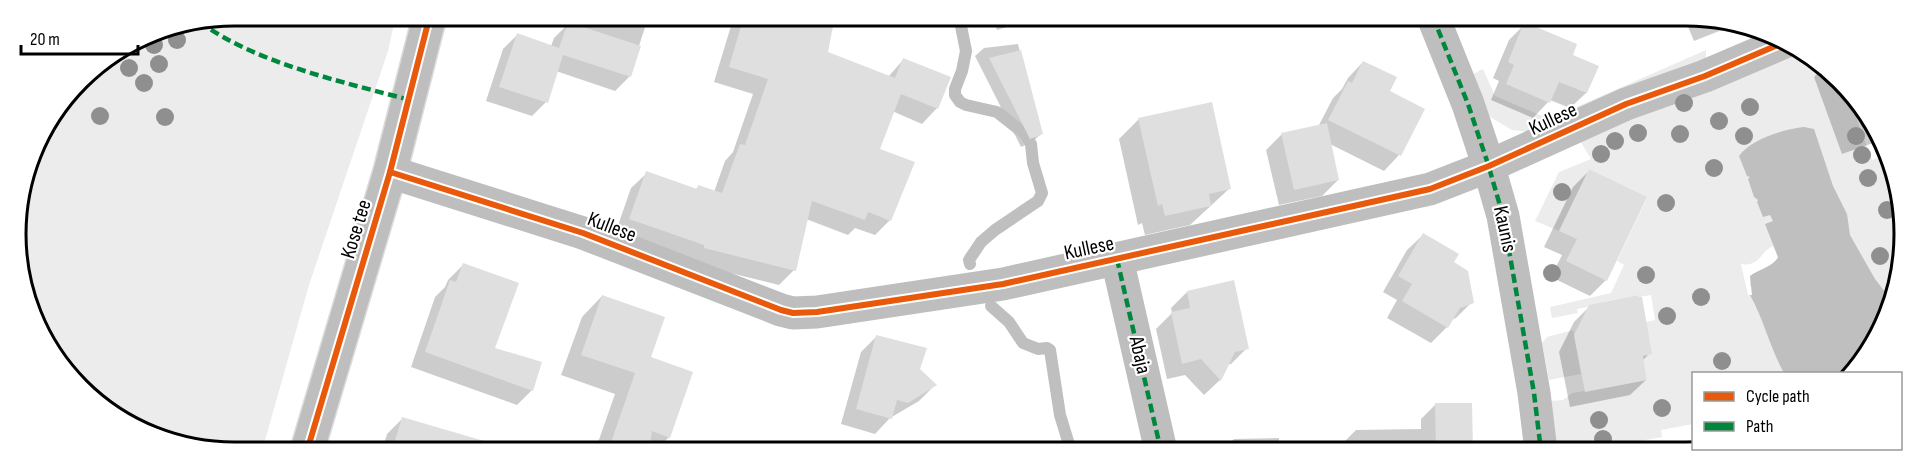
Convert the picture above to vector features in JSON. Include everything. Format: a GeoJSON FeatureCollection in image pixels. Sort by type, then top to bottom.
{"type":"FeatureCollection","features":[{"type":"Feature","properties":{"kind":"street","name":"Kose tee"},"geometry":{"type":"LineString","coordinates":[[310,442],[390,172],[427,26]]}},
{"type":"Feature","properties":{"kind":"street","name":"Kaunis"},"geometry":{"type":"LineString","coordinates":[[1437,26],[1468,104],[1489,166],[1509,244],[1540,442]]}},
{"type":"Feature","properties":{"kind":"street","name":"Kullese"},"geometry":{"type":"LineString","coordinates":[[390,172],[583,233],[793,313],[874,305],[1003,284],[1430,189],[1489,166],[1626,104],[1705,76],[1775,46]]}},
{"type":"Feature","properties":{"kind":"street","name":"Abaja"},"geometry":{"type":"LineString","coordinates":[[1117,259],[1159,442]]}},
{"type":"Feature","properties":{"kind":"shaded area"},"geometry":{"type":"Polygon","coordinates":[[[220,26],[394,26],[388,51],[309,285],[265,442],[207,441],[167,431],[130,415],[97,391],[69,361],[53,338],[37,301],[27,261],[26,220],[37,167],[53,130],[77,97],[97,77],[142,47],[167,37],[220,26]]]}},
{"type":"Feature","properties":{"kind":"shaded area"},"geometry":{"type":"Polygon","coordinates":[[[1706,50],[1706,59],[1529,132],[1512,130],[1487,115],[1473,74],[1483,69],[1495,96],[1549,119],[1706,50]]]}},
{"type":"Feature","properties":{"kind":"shaded area"},"geometry":{"type":"Polygon","coordinates":[[[1790,53],[1823,77],[1843,97],[1853,111],[1872,160],[1880,157],[1893,207],[1894,234],[1893,261],[1887,288],[1874,323],[1771,212],[1787,253],[1750,287],[1750,276],[1778,257],[1773,246],[1756,261],[1741,264],[1748,295],[1752,295],[1798,372],[1692,372],[1692,424],[1661,430],[1662,437],[1634,442],[1555,442],[1549,401],[1563,400],[1572,393],[1647,380],[1643,356],[1646,322],[1655,320],[1651,295],[1639,297],[1638,295],[1603,302],[1603,304],[1577,309],[1578,313],[1552,318],[1550,307],[1611,293],[1624,265],[1617,261],[1647,198],[1589,169],[1559,231],[1535,221],[1559,172],[1591,159],[1579,139],[1790,53]]]}},
{"type":"Feature","properties":{"kind":"shaded area"},"geometry":{"type":"Polygon","coordinates":[[[1804,127],[1814,129],[1833,186],[1847,214],[1850,235],[1875,279],[1886,293],[1867,338],[1841,372],[1784,372],[1750,295],[1752,295],[1750,276],[1778,257],[1765,224],[1773,221],[1770,215],[1763,217],[1748,179],[1750,177],[1747,176],[1739,156],[1760,140],[1787,130],[1804,127]]]}},
{"type":"Feature","properties":{"kind":"shaded area"},"geometry":{"type":"Polygon","coordinates":[[[1573,330],[1581,374],[1549,380],[1542,343],[1547,337],[1573,330]]]}},
{"type":"Feature","properties":{"kind":"building"},"geometry":{"type":"Polygon","coordinates":[[[567,26],[580,26],[641,46],[631,77],[563,55],[548,103],[499,87],[517,33],[559,48],[567,26]]]}},
{"type":"Feature","properties":{"kind":"building"},"geometry":{"type":"Polygon","coordinates":[[[741,26],[833,26],[828,52],[895,78],[903,58],[951,77],[938,109],[901,94],[880,149],[915,162],[891,221],[868,212],[865,220],[812,201],[796,271],[704,248],[704,245],[629,219],[646,171],[697,189],[698,185],[722,193],[740,144],[745,145],[768,79],[729,67],[741,26]]]}},
{"type":"Feature","properties":{"kind":"building"},"geometry":{"type":"Polygon","coordinates":[[[1522,26],[1534,26],[1577,44],[1573,55],[1599,66],[1587,93],[1559,82],[1550,103],[1506,84],[1514,65],[1508,62],[1522,26]]]}},
{"type":"Feature","properties":{"kind":"building"},"geometry":{"type":"Polygon","coordinates":[[[1021,50],[1043,134],[1030,139],[989,58],[1021,50]]]}},
{"type":"Feature","properties":{"kind":"building"},"geometry":{"type":"Polygon","coordinates":[[[1363,61],[1397,77],[1390,91],[1425,109],[1401,156],[1328,120],[1348,81],[1352,83],[1363,61]]]}},
{"type":"Feature","properties":{"kind":"building"},"geometry":{"type":"Polygon","coordinates":[[[1212,102],[1231,189],[1209,194],[1211,206],[1165,216],[1162,204],[1158,206],[1138,118],[1212,102]]]}},
{"type":"Feature","properties":{"kind":"building"},"geometry":{"type":"Polygon","coordinates":[[[1327,123],[1339,180],[1294,190],[1281,133],[1327,123]]]}},
{"type":"Feature","properties":{"kind":"building"},"geometry":{"type":"Polygon","coordinates":[[[1589,169],[1647,197],[1607,281],[1566,261],[1577,239],[1559,231],[1589,169]]]}},
{"type":"Feature","properties":{"kind":"building"},"geometry":{"type":"Polygon","coordinates":[[[1423,233],[1459,254],[1454,262],[1468,271],[1474,303],[1460,308],[1448,328],[1402,301],[1412,284],[1398,276],[1423,233]]]}},
{"type":"Feature","properties":{"kind":"building"},"geometry":{"type":"Polygon","coordinates":[[[463,263],[519,283],[495,348],[542,362],[533,391],[425,352],[450,280],[456,282],[463,263]]]}},
{"type":"Feature","properties":{"kind":"building"},"geometry":{"type":"Polygon","coordinates":[[[1234,280],[1249,349],[1235,352],[1221,381],[1201,359],[1182,364],[1171,312],[1190,308],[1187,291],[1234,280]]]}},
{"type":"Feature","properties":{"kind":"building"},"geometry":{"type":"Polygon","coordinates":[[[602,295],[665,317],[651,357],[693,372],[670,438],[652,431],[650,442],[611,442],[635,373],[581,355],[602,295]]]}},
{"type":"Feature","properties":{"kind":"building"},"geometry":{"type":"Polygon","coordinates":[[[1638,295],[1642,297],[1652,354],[1643,356],[1647,380],[1585,392],[1574,335],[1589,305],[1638,295]]]}},
{"type":"Feature","properties":{"kind":"building"},"geometry":{"type":"Polygon","coordinates":[[[876,335],[927,348],[920,369],[937,385],[908,403],[897,400],[892,419],[856,409],[876,335]]]}},
{"type":"Feature","properties":{"kind":"building"},"geometry":{"type":"Polygon","coordinates":[[[1435,403],[1472,403],[1473,442],[1436,442],[1435,403]]]}},
{"type":"Feature","properties":{"kind":"building"},"geometry":{"type":"Polygon","coordinates":[[[402,417],[488,442],[395,442],[402,417]]]}},
{"type":"Feature","properties":{"kind":"waterway"},"geometry":{"type":"LineString","coordinates":[[961,26],[966,51],[955,95],[960,102],[966,105],[997,112],[1025,134],[1031,144],[1033,163],[1042,193],[1038,201],[981,242],[969,260],[970,264]]}},
{"type":"Feature","properties":{"kind":"waterway"},"geometry":{"type":"LineString","coordinates":[[991,306],[1009,322],[1023,343],[1038,349],[1050,350],[1060,415],[1068,442]]}},
{"type":"Feature","properties":{"kind":"marked path"},"geometry":{"type":"LineString","coordinates":[[1437,26],[1468,104],[1503,216],[1534,393],[1540,442]]}},
{"type":"Feature","properties":{"kind":"marked path"},"geometry":{"type":"LineString","coordinates":[[209,28],[247,49],[300,70],[410,100]]}},
{"type":"Feature","properties":{"kind":"marked path"},"geometry":{"type":"LineString","coordinates":[[1117,259],[1159,442]]}},
{"type":"Feature","properties":{"kind":"cycle path"},"geometry":{"type":"LineString","coordinates":[[310,442],[390,172],[427,26]]}},
{"type":"Feature","properties":{"kind":"cycle path"},"geometry":{"type":"LineString","coordinates":[[390,172],[583,233],[781,310],[793,313],[817,312],[1003,284],[1430,189],[1489,166],[1626,104],[1705,76],[1776,46]]}}]}
